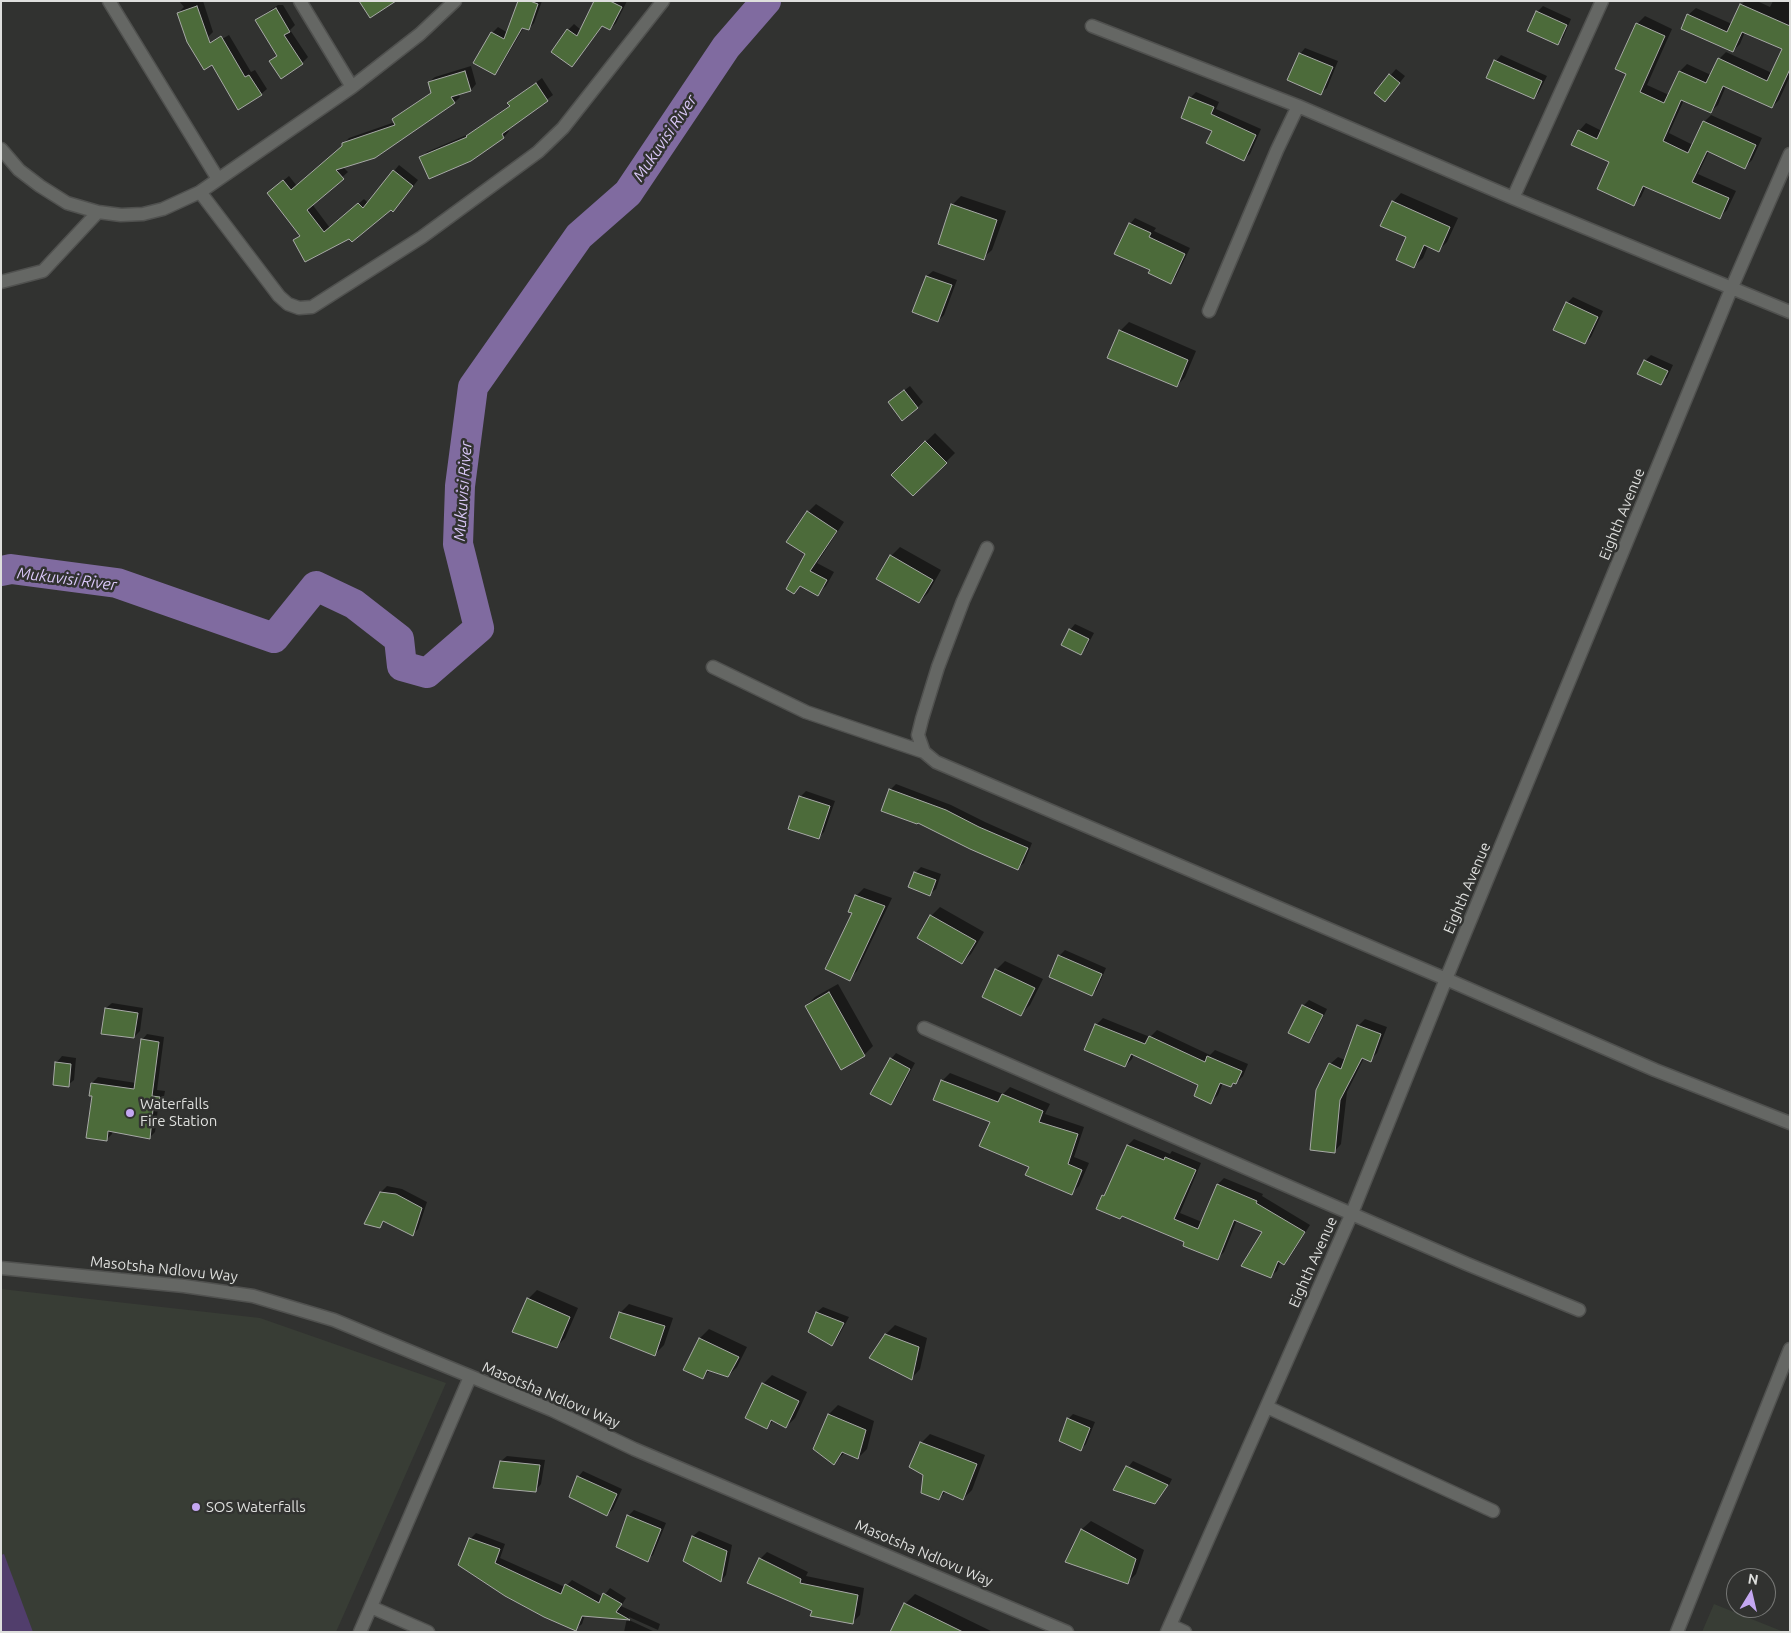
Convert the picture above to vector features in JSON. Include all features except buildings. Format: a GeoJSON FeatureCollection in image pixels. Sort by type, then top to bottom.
{"type":"FeatureCollection","features":[{"type":"Feature","properties":{"kind":"street"},"geometry":{"type":"LineString","coordinates":[[109,1],[218,178]]}},
{"type":"Feature","properties":{"kind":"street"},"geometry":{"type":"LineString","coordinates":[[300,1],[352,87]]}},
{"type":"Feature","properties":{"kind":"street"},"geometry":{"type":"LineString","coordinates":[[1,149],[19,170],[67,203],[98,212],[120,215],[143,214],[163,209],[200,192],[352,87],[420,34],[455,1]]}},
{"type":"Feature","properties":{"kind":"street"},"geometry":{"type":"LineString","coordinates":[[200,192],[279,296],[288,304],[299,308],[312,307],[422,237],[538,152],[563,128],[663,1]]}},
{"type":"Feature","properties":{"kind":"street"},"geometry":{"type":"LineString","coordinates":[[1513,198],[1602,1]]}},
{"type":"Feature","properties":{"kind":"street"},"geometry":{"type":"LineString","coordinates":[[1092,26],[1298,106],[1513,198],[1790,312]]}},
{"type":"Feature","properties":{"kind":"street"},"geometry":{"type":"LineString","coordinates":[[1209,311],[1277,150],[1298,106]]}},
{"type":"Feature","properties":{"kind":"street","name":"Eighth Avenue"},"geometry":{"type":"LineString","coordinates":[[1169,1629],[1352,1213],[1446,979],[1732,287],[1790,154]]}},
{"type":"Feature","properties":{"kind":"street"},"geometry":{"type":"LineString","coordinates":[[1,282],[43,271],[98,212]]}},
{"type":"Feature","properties":{"kind":"street"},"geometry":{"type":"LineString","coordinates":[[924,752],[918,735],[938,666],[987,548]]}},
{"type":"Feature","properties":{"kind":"street"},"geometry":{"type":"LineString","coordinates":[[713,667],[806,712],[924,752],[936,762],[1655,1070],[1790,1123]]}},
{"type":"Feature","properties":{"kind":"street"},"geometry":{"type":"LineString","coordinates":[[924,1028],[1468,1264],[1579,1310]]}},
{"type":"Feature","properties":{"kind":"street","name":"Masotsha Ndlovu Way"},"geometry":{"type":"LineString","coordinates":[[1,1268],[184,1286],[253,1296],[357,1328],[552,1410],[644,1453],[1066,1632]]}},
{"type":"Feature","properties":{"kind":"street"},"geometry":{"type":"LineString","coordinates":[[1678,1632],[1790,1349]]}},
{"type":"Feature","properties":{"kind":"street"},"geometry":{"type":"LineString","coordinates":[[360,1632],[470,1377]]}},
{"type":"Feature","properties":{"kind":"street"},"geometry":{"type":"LineString","coordinates":[[1267,1407],[1493,1511]]}},
{"type":"Feature","properties":{"kind":"street"},"geometry":{"type":"LineString","coordinates":[[371,1607],[428,1632]]}},
{"type":"Feature","properties":{"kind":"street"},"geometry":{"type":"LineString","coordinates":[[1169,1629],[1185,1632]]}},
{"type":"Feature","properties":{"kind":"shaded area","name":"SOS Waterfalls"},"geometry":{"type":"Polygon","coordinates":[[[1,1289],[260,1318],[446,1383],[336,1632],[1,1632],[1,1289]]]}},
{"type":"Feature","properties":{"kind":"shaded area"},"geometry":{"type":"Polygon","coordinates":[[[4,1554],[33,1632],[1,1632],[1,1555],[4,1554]]]}},
{"type":"Feature","properties":{"kind":"shaded area"},"geometry":{"type":"Polygon","coordinates":[[[1714,1604],[1726,1609],[1726,1618],[1749,1618],[1784,1632],[1702,1632],[1714,1604]]]}},
{"type":"Feature","properties":{"kind":"waterway","name":"Mukuvisi River"},"geometry":{"type":"LineString","coordinates":[[1,571],[11,569],[117,583],[274,638],[316,586],[354,604],[399,639],[402,666],[427,673],[479,628],[458,544],[460,486],[473,387],[579,236],[628,193],[726,47],[766,1]]}},
{"type":"Feature","properties":{"kind":"place","name":"Waterfalls Fire Station"},"geometry":{"type":"Point","coordinates":[130,1113]}},
{"type":"Feature","properties":{"kind":"place","name":"SOS Waterfalls"},"geometry":{"type":"Point","coordinates":[196,1507]}}]}
